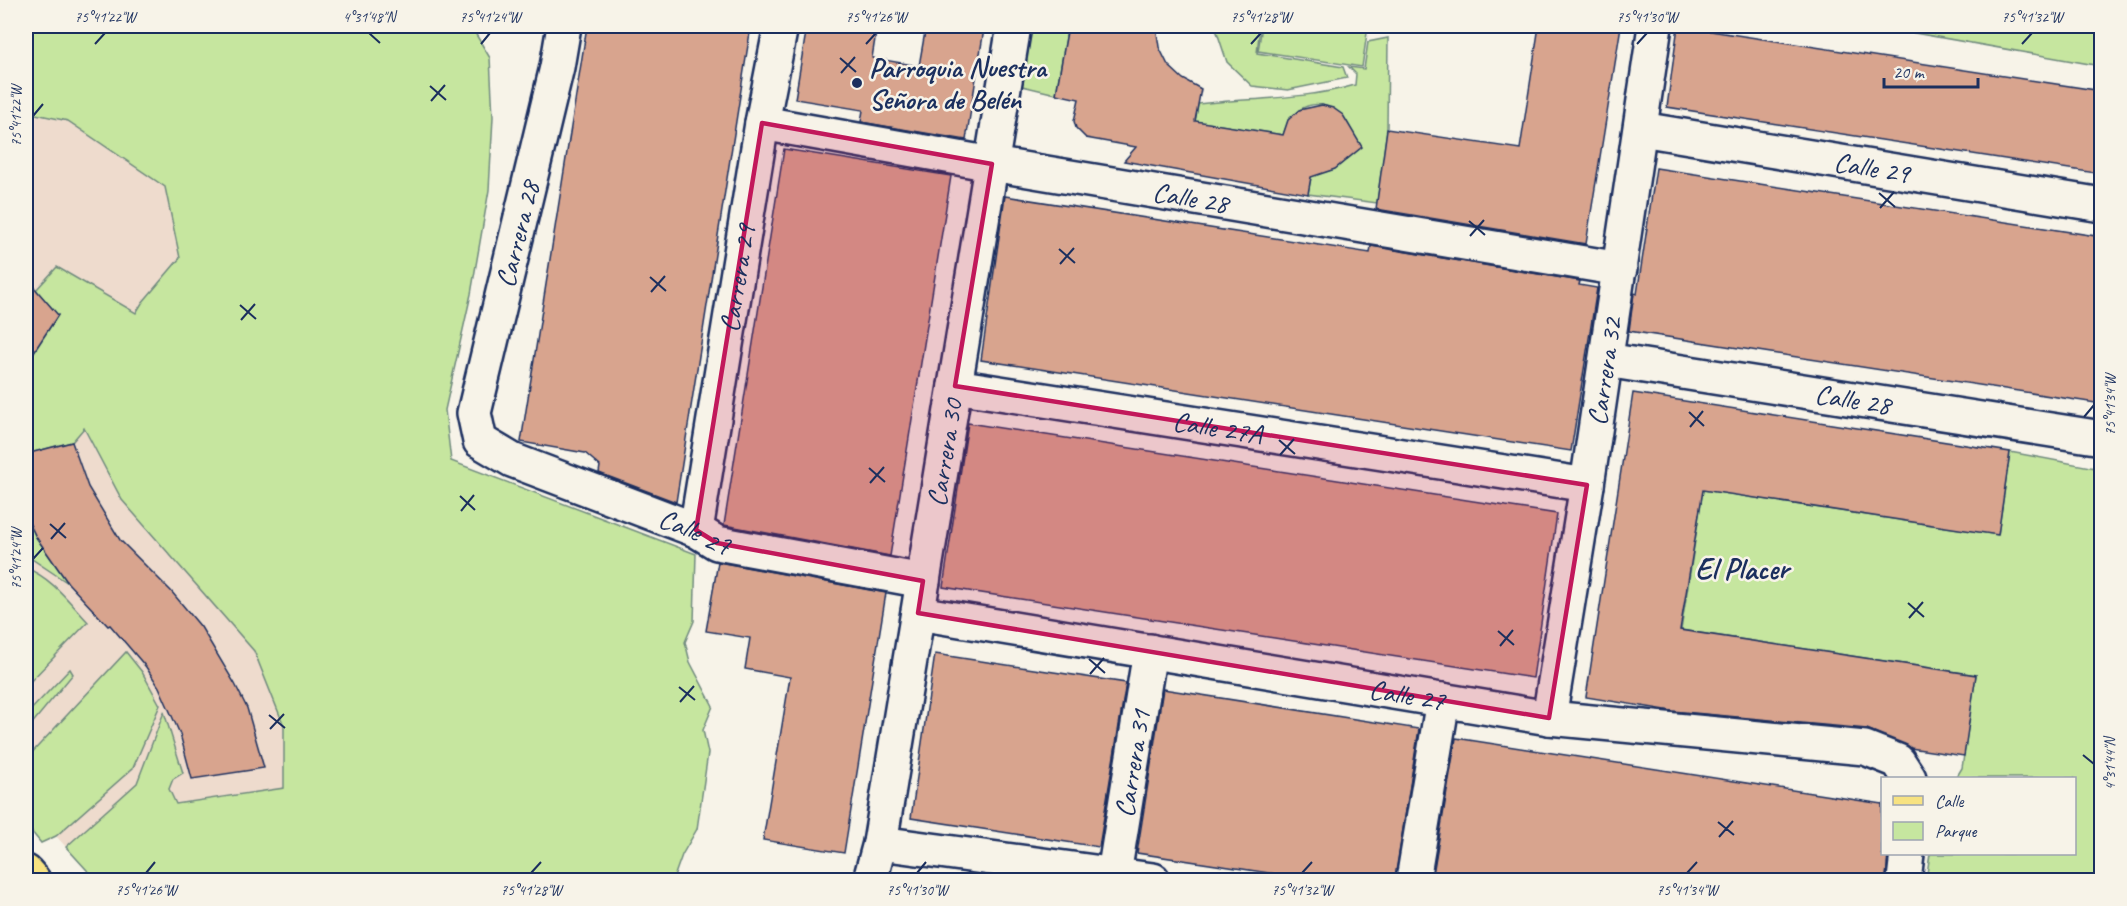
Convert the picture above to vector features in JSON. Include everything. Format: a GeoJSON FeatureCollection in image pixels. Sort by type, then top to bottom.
{"type":"FeatureCollection","features":[{"type":"Feature","properties":{"kind":"main road"},"geometry":{"type":"LineString","coordinates":[[26,872],[33,880]]}},
{"type":"Feature","properties":{"kind":"street"},"geometry":{"type":"LineString","coordinates":[[540,26],[557,67]]}},
{"type":"Feature","properties":{"kind":"street","name":"Carrera 28"},"geometry":{"type":"LineString","coordinates":[[480,441],[474,413],[557,67],[564,26]]}},
{"type":"Feature","properties":{"kind":"street","name":"Carrera 29"},"geometry":{"type":"LineString","coordinates":[[696,531],[762,123],[781,26]]}},
{"type":"Feature","properties":{"kind":"street","name":"Carrera 30"},"geometry":{"type":"LineString","coordinates":[[870,880],[880,843],[1014,26]]}},
{"type":"Feature","properties":{"kind":"street","name":"Carrera 32"},"geometry":{"type":"LineString","coordinates":[[1549,718],[1587,485],[1655,26]]}},
{"type":"Feature","properties":{"kind":"street","name":"Calle 28"},"geometry":{"type":"LineString","coordinates":[[762,123],[992,164],[1620,269]]}},
{"type":"Feature","properties":{"kind":"street","name":"Calle 29"},"geometry":{"type":"LineString","coordinates":[[1641,129],[2102,205]]}},
{"type":"Feature","properties":{"kind":"street","name":"Calle 28"},"geometry":{"type":"LineString","coordinates":[[1606,360],[2102,438]]}},
{"type":"Feature","properties":{"kind":"street","name":"Calle 27A"},"geometry":{"type":"LineString","coordinates":[[955,386],[1587,485]]}},
{"type":"Feature","properties":{"kind":"street","name":"Calle 27"},"geometry":{"type":"LineString","coordinates":[[480,441],[512,460],[696,531],[717,543],[784,558],[923,581]]}},
{"type":"Feature","properties":{"kind":"street","name":"Calle 27"},"geometry":{"type":"LineString","coordinates":[[918,613],[1549,718],[1864,748],[1904,770]]}},
{"type":"Feature","properties":{"kind":"street","name":"Carrera 31"},"geometry":{"type":"LineString","coordinates":[[1114,874],[1150,651]]}},
{"type":"Feature","properties":{"kind":"street"},"geometry":{"type":"LineString","coordinates":[[1413,880],[1443,700]]}},
{"type":"Feature","properties":{"kind":"street"},"geometry":{"type":"LineString","coordinates":[[880,843],[1153,880]]}},
{"type":"Feature","properties":{"kind":"street"},"geometry":{"type":"LineString","coordinates":[[1904,880],[1907,855]]}},
{"type":"Feature","properties":{"kind":"highlighted area"},"geometry":{"type":"Polygon","coordinates":[[[762,123],[992,164],[955,386],[1587,485],[1549,718],[918,613],[923,581],[717,543],[696,530],[762,123]]]}},
{"type":"Feature","properties":{"kind":"shaded area"},"geometry":{"type":"Polygon","coordinates":[[[26,112],[68,121],[165,187],[180,258],[142,303],[83,427],[122,500],[254,651],[284,726],[284,808],[96,880],[26,803],[26,112]]]}},
{"type":"Feature","properties":{"kind":"green space"},"geometry":{"type":"Polygon","coordinates":[[[26,26],[471,26],[490,58],[493,117],[489,190],[471,294],[445,410],[451,461],[696,554],[694,621],[685,642],[690,662],[713,706],[703,730],[708,753],[697,829],[682,855],[673,880],[96,880],[66,847],[137,783],[164,712],[183,773],[173,779],[169,789],[176,804],[284,788],[284,726],[254,651],[122,500],[84,428],[72,442],[26,454],[26,364],[58,315],[36,290],[57,267],[136,313],[180,258],[165,187],[68,121],[26,112],[26,26]]]}},
{"type":"Feature","properties":{"kind":"green space"},"geometry":{"type":"Polygon","coordinates":[[[1032,26],[1068,26],[1056,94],[1022,86],[1032,26]]]}},
{"type":"Feature","properties":{"kind":"green space"},"geometry":{"type":"Polygon","coordinates":[[[1215,26],[1260,26],[1257,53],[1343,67],[1347,78],[1288,90],[1252,86],[1227,62],[1215,26]]]}},
{"type":"Feature","properties":{"kind":"green space"},"geometry":{"type":"Polygon","coordinates":[[[1262,26],[1368,26],[1362,67],[1258,51],[1262,26]]]}},
{"type":"Feature","properties":{"kind":"green space"},"geometry":{"type":"Polygon","coordinates":[[[1875,26],[2101,26],[2101,66],[1875,26]]]}},
{"type":"Feature","properties":{"kind":"green space"},"geometry":{"type":"Polygon","coordinates":[[[1388,38],[1387,129],[1377,203],[1308,194],[1312,172],[1320,173],[1335,168],[1352,150],[1352,135],[1347,122],[1336,111],[1322,105],[1307,106],[1294,115],[1283,135],[1195,121],[1198,104],[1297,96],[1355,85],[1356,74],[1349,67],[1364,69],[1368,42],[1388,38]]]}},
{"type":"Feature","properties":{"kind":"green space"},"geometry":{"type":"Polygon","coordinates":[[[2010,452],[2101,469],[2101,880],[1926,880],[1930,855],[2076,855],[2076,777],[1957,777],[1962,768],[1976,675],[1681,630],[1703,490],[1998,535],[2010,452]]]}},
{"type":"Feature","properties":{"kind":"green space"},"geometry":{"type":"Polygon","coordinates":[[[26,516],[36,537],[68,583],[26,555],[26,516]]]}},
{"type":"Feature","properties":{"kind":"green space"},"geometry":{"type":"Polygon","coordinates":[[[26,568],[52,584],[88,622],[26,686],[26,568]]]}},
{"type":"Feature","properties":{"kind":"green space"},"geometry":{"type":"Polygon","coordinates":[[[126,652],[142,672],[160,705],[133,768],[56,836],[41,843],[26,825],[26,759],[126,652]]]}},
{"type":"Feature","properties":{"kind":"green space"},"geometry":{"type":"Polygon","coordinates":[[[70,669],[73,674],[26,731],[26,715],[70,669]]]}},
{"type":"Feature","properties":{"kind":"building"},"geometry":{"type":"Polygon","coordinates":[[[587,26],[751,26],[676,502],[599,473],[600,466],[585,453],[521,442],[587,26]]]}},
{"type":"Feature","properties":{"kind":"building"},"geometry":{"type":"Polygon","coordinates":[[[807,26],[877,26],[872,58],[919,66],[926,26],[967,26],[984,29],[966,140],[861,122],[863,110],[795,99],[807,26]]]}},
{"type":"Feature","properties":{"kind":"building"},"geometry":{"type":"Polygon","coordinates":[[[1068,26],[1156,26],[1159,47],[1168,65],[1183,79],[1201,89],[1195,121],[1283,135],[1288,120],[1299,110],[1322,105],[1333,108],[1343,115],[1362,147],[1335,169],[1311,177],[1308,194],[1124,161],[1136,147],[1086,138],[1076,128],[1074,121],[1079,99],[1056,94],[1068,26]]]}},
{"type":"Feature","properties":{"kind":"building"},"geometry":{"type":"Polygon","coordinates":[[[1539,26],[1621,26],[1586,244],[1376,209],[1387,129],[1520,149],[1539,26]]]}},
{"type":"Feature","properties":{"kind":"building"},"geometry":{"type":"Polygon","coordinates":[[[1678,26],[2102,91],[2102,174],[1667,107],[1678,26]]]}},
{"type":"Feature","properties":{"kind":"building"},"geometry":{"type":"Polygon","coordinates":[[[784,149],[951,176],[890,556],[724,525],[784,149]]]}},
{"type":"Feature","properties":{"kind":"building"},"geometry":{"type":"Polygon","coordinates":[[[1656,168],[2102,237],[2102,404],[1629,331],[1634,293],[1637,294],[1656,168]]]}},
{"type":"Feature","properties":{"kind":"building"},"geometry":{"type":"Polygon","coordinates":[[[1005,196],[1370,253],[1371,246],[1580,281],[1579,285],[1597,288],[1571,451],[981,360],[1005,196]]]}},
{"type":"Feature","properties":{"kind":"building"},"geometry":{"type":"Polygon","coordinates":[[[26,278],[58,315],[26,364],[26,278]]]}},
{"type":"Feature","properties":{"kind":"building"},"geometry":{"type":"Polygon","coordinates":[[[1633,393],[2010,452],[1998,535],[1703,490],[1680,630],[1976,675],[1964,756],[1910,748],[1867,729],[1672,711],[1586,697],[1633,393]]]}},
{"type":"Feature","properties":{"kind":"building"},"geometry":{"type":"Polygon","coordinates":[[[968,423],[1557,514],[1533,678],[943,587],[968,423]]]}},
{"type":"Feature","properties":{"kind":"building"},"geometry":{"type":"Polygon","coordinates":[[[72,442],[88,487],[120,540],[171,591],[201,627],[235,684],[247,708],[264,768],[192,779],[180,734],[159,687],[146,667],[110,625],[108,626],[68,583],[36,537],[26,516],[26,454],[72,442]]]}},
{"type":"Feature","properties":{"kind":"building"},"geometry":{"type":"Polygon","coordinates":[[[718,562],[886,593],[844,853],[763,840],[790,677],[745,669],[750,638],[706,631],[718,562]]]}},
{"type":"Feature","properties":{"kind":"building"},"geometry":{"type":"Polygon","coordinates":[[[935,654],[1126,683],[1099,847],[911,818],[935,654]]]}},
{"type":"Feature","properties":{"kind":"building"},"geometry":{"type":"Polygon","coordinates":[[[1163,689],[1419,729],[1395,880],[1316,880],[1137,853],[1163,689]]]}},
{"type":"Feature","properties":{"kind":"building"},"geometry":{"type":"Polygon","coordinates":[[[1456,738],[1881,804],[1881,855],[1888,855],[1886,880],[1432,880],[1456,738]]]}},
{"type":"Feature","properties":{"kind":"place","name":"Parroquia Nuestra Señora de Belén"},"geometry":{"type":"Point","coordinates":[857,83]}},
{"type":"Feature","properties":{"kind":"district","name":"El Placer"},"geometry":{"type":"Point","coordinates":[1742,569]}}]}
